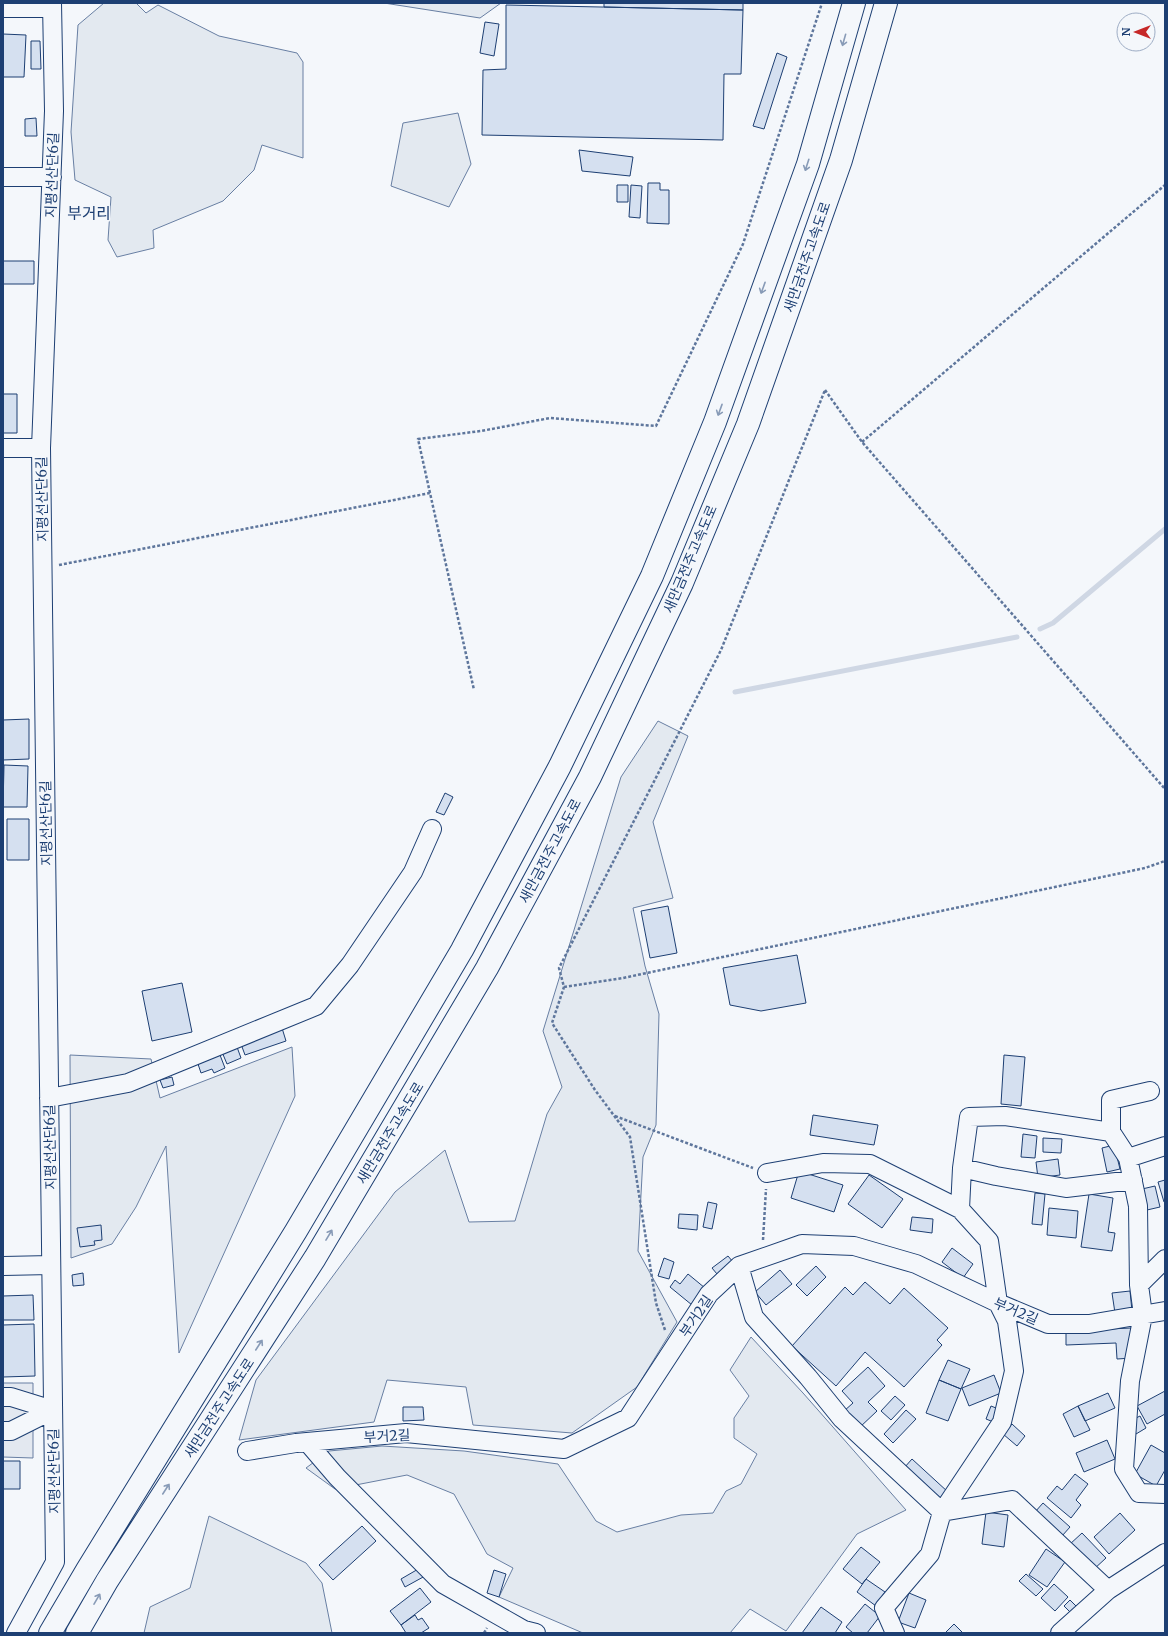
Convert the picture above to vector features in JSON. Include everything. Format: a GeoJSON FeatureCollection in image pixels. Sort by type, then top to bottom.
{"type":"FeatureCollection","features":[{"type":"Feature","properties":{"kind":"highway","name":"새만금전주고속도로"},"geometry":{"type":"LineString","coordinates":[[50,1633],[91,1563],[296,1231],[454,963],[560,766],[652,576],[715,422],[808,164],[854,3]]}},
{"type":"Feature","properties":{"kind":"highway","name":"새만금전주고속도로"},"geometry":{"type":"LineString","coordinates":[[77,1633],[107,1581],[315,1258],[487,968],[590,777],[682,583],[748,424],[841,160],[886,3]]}},
{"type":"Feature","properties":{"kind":"street"},"geometry":{"type":"LineString","coordinates":[[3,8],[52,5]]}},
{"type":"Feature","properties":{"kind":"street","name":"지평선산단6길"},"geometry":{"type":"LineString","coordinates":[[16,1633],[55,1562],[41,448],[54,111],[52,5]]}},
{"type":"Feature","properties":{"kind":"street"},"geometry":{"type":"LineString","coordinates":[[3,177],[52,176]]}},
{"type":"Feature","properties":{"kind":"street"},"geometry":{"type":"LineString","coordinates":[[3,448],[41,448]]}},
{"type":"Feature","properties":{"kind":"street"},"geometry":{"type":"LineString","coordinates":[[49,1098],[128,1083],[316,1006],[350,965],[412,872],[432,829]]}},
{"type":"Feature","properties":{"kind":"street"},"geometry":{"type":"LineString","coordinates":[[1150,1091],[1112,1100],[1111,1132],[1128,1158],[1138,1206],[1139,1286],[1143,1315],[1130,1382],[1124,1470],[1139,1493],[1165,1494]]}},
{"type":"Feature","properties":{"kind":"street"},"geometry":{"type":"LineString","coordinates":[[960,1209],[962,1168],[969,1117],[1005,1116],[1111,1132]]}},
{"type":"Feature","properties":{"kind":"street"},"geometry":{"type":"LineString","coordinates":[[1128,1158],[1165,1146]]}},
{"type":"Feature","properties":{"kind":"street"},"geometry":{"type":"LineString","coordinates":[[767,1173],[823,1163],[870,1164],[960,1209],[989,1241],[998,1303],[1007,1321],[1014,1371],[1002,1422],[942,1512],[930,1554],[884,1608],[895,1633]]}},
{"type":"Feature","properties":{"kind":"street"},"geometry":{"type":"LineString","coordinates":[[962,1168],[996,1176],[1066,1188],[1133,1180]]}},
{"type":"Feature","properties":{"kind":"street","name":"부거2길"},"geometry":{"type":"LineString","coordinates":[[247,1451],[307,1442],[406,1434],[564,1449],[628,1418],[709,1294],[739,1266],[802,1244],[854,1246],[916,1264],[998,1303],[1048,1324],[1089,1324],[1165,1310]]}},
{"type":"Feature","properties":{"kind":"street"},"geometry":{"type":"LineString","coordinates":[[1139,1286],[1165,1259]]}},
{"type":"Feature","properties":{"kind":"street"},"geometry":{"type":"LineString","coordinates":[[3,1266],[51,1265]]}},
{"type":"Feature","properties":{"kind":"street"},"geometry":{"type":"LineString","coordinates":[[739,1266],[754,1317],[808,1377],[842,1419],[942,1512]]}},
{"type":"Feature","properties":{"kind":"street"},"geometry":{"type":"LineString","coordinates":[[3,1397],[11,1397],[53,1410]]}},
{"type":"Feature","properties":{"kind":"street"},"geometry":{"type":"LineString","coordinates":[[3,1431],[11,1431],[53,1410]]}},
{"type":"Feature","properties":{"kind":"street"},"geometry":{"type":"LineString","coordinates":[[307,1442],[338,1477],[443,1584],[524,1630],[536,1633]]}},
{"type":"Feature","properties":{"kind":"street"},"geometry":{"type":"LineString","coordinates":[[942,1512],[1012,1500],[1108,1590]]}},
{"type":"Feature","properties":{"kind":"street"},"geometry":{"type":"LineString","coordinates":[[1060,1633],[1108,1590],[1165,1553]]}},
{"type":"Feature","properties":{"kind":"path"},"geometry":{"type":"LineString","coordinates":[[474,690],[418,439],[481,431],[550,418],[656,426],[743,244],[822,3]]}},
{"type":"Feature","properties":{"kind":"path"},"geometry":{"type":"LineString","coordinates":[[862,442],[1165,185]]}},
{"type":"Feature","properties":{"kind":"path"},"geometry":{"type":"LineString","coordinates":[[672,1351],[656,1303],[630,1137],[595,1090],[552,1023],[564,988],[559,968],[721,650],[825,390],[862,442],[1165,789]]}},
{"type":"Feature","properties":{"kind":"path"},"geometry":{"type":"LineString","coordinates":[[43,568],[430,493]]}},
{"type":"Feature","properties":{"kind":"path"},"geometry":{"type":"LineString","coordinates":[[564,988],[622,978],[1130,872],[1165,861]]}},
{"type":"Feature","properties":{"kind":"path"},"geometry":{"type":"LineString","coordinates":[[614,1116],[767,1173],[761,1258]]}},
{"type":"Feature","properties":{"kind":"shaded area"},"geometry":{"type":"Polygon","coordinates":[[[104,3],[136,3],[146,13],[158,5],[219,36],[297,53],[303,62],[303,158],[262,145],[254,170],[223,201],[153,230],[154,248],[117,257],[108,240],[111,197],[75,180],[71,132],[78,25],[104,3]]]}},
{"type":"Feature","properties":{"kind":"shaded area"},"geometry":{"type":"Polygon","coordinates":[[[384,3],[501,3],[480,18],[384,3]]]}},
{"type":"Feature","properties":{"kind":"shaded area"},"geometry":{"type":"Polygon","coordinates":[[[458,113],[471,164],[449,207],[391,186],[403,123],[458,113]]]}},
{"type":"Feature","properties":{"kind":"shaded area"},"geometry":{"type":"Polygon","coordinates":[[[658,721],[688,736],[653,822],[673,898],[633,908],[645,966],[659,1014],[656,1125],[643,1157],[638,1251],[677,1322],[637,1387],[572,1433],[473,1425],[466,1387],[387,1380],[374,1422],[239,1440],[256,1380],[395,1192],[445,1150],[469,1222],[515,1221],[547,1114],[562,1087],[543,1031],[621,777],[658,721]]]}},
{"type":"Feature","properties":{"kind":"shaded area"},"geometry":{"type":"Polygon","coordinates":[[[292,1047],[295,1096],[179,1353],[166,1146],[136,1207],[112,1244],[71,1258],[70,1055],[151,1059],[160,1098],[292,1047]]]}},
{"type":"Feature","properties":{"kind":"shaded area"},"geometry":{"type":"Polygon","coordinates":[[[751,1337],[803,1393],[906,1510],[857,1534],[786,1631],[750,1609],[730,1633],[583,1633],[499,1597],[513,1568],[487,1554],[454,1494],[407,1475],[335,1489],[306,1468],[329,1451],[382,1446],[464,1451],[558,1464],[596,1521],[617,1532],[681,1515],[713,1513],[726,1491],[741,1484],[757,1454],[734,1438],[734,1418],[749,1396],[730,1370],[751,1337]]]}},
{"type":"Feature","properties":{"kind":"shaded area"},"geometry":{"type":"Polygon","coordinates":[[[3,1383],[33,1383],[33,1458],[3,1457],[3,1383]]]}},
{"type":"Feature","properties":{"kind":"shaded area"},"geometry":{"type":"Polygon","coordinates":[[[209,1516],[306,1563],[322,1583],[332,1633],[144,1633],[150,1607],[190,1588],[209,1516]]]}},
{"type":"Feature","properties":{"kind":"building"},"geometry":{"type":"Polygon","coordinates":[[[604,3],[743,3],[743,10],[604,7],[604,3]]]}},
{"type":"Feature","properties":{"kind":"building"},"geometry":{"type":"Polygon","coordinates":[[[506,5],[743,10],[741,74],[724,74],[723,140],[482,135],[483,70],[506,69],[506,5]]]}},
{"type":"Feature","properties":{"kind":"building"},"geometry":{"type":"Polygon","coordinates":[[[485,22],[499,24],[494,56],[480,53],[485,22]]]}},
{"type":"Feature","properties":{"kind":"building"},"geometry":{"type":"Polygon","coordinates":[[[3,34],[26,35],[24,77],[3,77],[3,34]]]}},
{"type":"Feature","properties":{"kind":"building"},"geometry":{"type":"Polygon","coordinates":[[[31,41],[40,41],[41,69],[31,69],[31,41]]]}},
{"type":"Feature","properties":{"kind":"building"},"geometry":{"type":"Polygon","coordinates":[[[777,53],[787,57],[764,129],[753,126],[777,53]]]}},
{"type":"Feature","properties":{"kind":"building"},"geometry":{"type":"Polygon","coordinates":[[[36,118],[37,136],[25,136],[25,119],[36,118]]]}},
{"type":"Feature","properties":{"kind":"building"},"geometry":{"type":"Polygon","coordinates":[[[579,150],[633,157],[630,176],[582,171],[579,150]]]}},
{"type":"Feature","properties":{"kind":"building"},"geometry":{"type":"Polygon","coordinates":[[[648,183],[660,183],[660,190],[669,190],[669,224],[647,223],[648,183]]]}},
{"type":"Feature","properties":{"kind":"building"},"geometry":{"type":"Polygon","coordinates":[[[617,185],[628,185],[628,202],[617,202],[617,185]]]}},
{"type":"Feature","properties":{"kind":"building"},"geometry":{"type":"Polygon","coordinates":[[[631,185],[642,186],[640,218],[629,217],[631,185]]]}},
{"type":"Feature","properties":{"kind":"building"},"geometry":{"type":"Polygon","coordinates":[[[3,261],[34,261],[34,284],[3,284],[3,261]]]}},
{"type":"Feature","properties":{"kind":"building"},"geometry":{"type":"Polygon","coordinates":[[[3,394],[17,394],[17,433],[3,433],[3,394]]]}},
{"type":"Feature","properties":{"kind":"building"},"geometry":{"type":"Polygon","coordinates":[[[29,719],[29,759],[3,760],[3,720],[29,719]]]}},
{"type":"Feature","properties":{"kind":"building"},"geometry":{"type":"Polygon","coordinates":[[[4,765],[28,766],[27,807],[3,807],[4,765]]]}},
{"type":"Feature","properties":{"kind":"building"},"geometry":{"type":"Polygon","coordinates":[[[445,793],[453,797],[444,815],[436,812],[445,793]]]}},
{"type":"Feature","properties":{"kind":"building"},"geometry":{"type":"Polygon","coordinates":[[[7,819],[29,819],[29,860],[7,860],[7,819]]]}},
{"type":"Feature","properties":{"kind":"building"},"geometry":{"type":"Polygon","coordinates":[[[668,906],[677,953],[650,958],[641,911],[668,906]]]}},
{"type":"Feature","properties":{"kind":"building"},"geometry":{"type":"Polygon","coordinates":[[[797,955],[806,1003],[761,1011],[730,1005],[723,968],[797,955]]]}},
{"type":"Feature","properties":{"kind":"building"},"geometry":{"type":"Polygon","coordinates":[[[182,983],[192,1032],[152,1041],[142,991],[182,983]]]}},
{"type":"Feature","properties":{"kind":"building"},"geometry":{"type":"Polygon","coordinates":[[[282,1028],[286,1041],[245,1055],[241,1044],[282,1028]]]}},
{"type":"Feature","properties":{"kind":"building"},"geometry":{"type":"Polygon","coordinates":[[[237,1047],[241,1058],[227,1064],[222,1052],[237,1047]]]}},
{"type":"Feature","properties":{"kind":"building"},"geometry":{"type":"Polygon","coordinates":[[[220,1055],[225,1068],[214,1073],[212,1069],[201,1073],[198,1064],[220,1055]]]}},
{"type":"Feature","properties":{"kind":"building"},"geometry":{"type":"Polygon","coordinates":[[[1004,1055],[1025,1057],[1021,1106],[1001,1104],[1004,1055]]]}},
{"type":"Feature","properties":{"kind":"building"},"geometry":{"type":"Polygon","coordinates":[[[172,1077],[174,1085],[163,1088],[160,1080],[172,1077]]]}},
{"type":"Feature","properties":{"kind":"building"},"geometry":{"type":"Polygon","coordinates":[[[813,1115],[878,1125],[874,1145],[810,1135],[813,1115]]]}},
{"type":"Feature","properties":{"kind":"building"},"geometry":{"type":"Polygon","coordinates":[[[1023,1134],[1037,1136],[1035,1158],[1021,1157],[1023,1134]]]}},
{"type":"Feature","properties":{"kind":"building"},"geometry":{"type":"Polygon","coordinates":[[[1043,1138],[1062,1139],[1061,1153],[1043,1152],[1043,1138]]]}},
{"type":"Feature","properties":{"kind":"building"},"geometry":{"type":"Polygon","coordinates":[[[1114,1145],[1120,1169],[1107,1172],[1102,1148],[1114,1145]]]}},
{"type":"Feature","properties":{"kind":"building"},"geometry":{"type":"Polygon","coordinates":[[[1058,1159],[1060,1175],[1038,1178],[1036,1162],[1058,1159]]]}},
{"type":"Feature","properties":{"kind":"building"},"geometry":{"type":"Polygon","coordinates":[[[799,1171],[843,1185],[834,1212],[791,1198],[799,1171]]]}},
{"type":"Feature","properties":{"kind":"building"},"geometry":{"type":"Polygon","coordinates":[[[869,1175],[903,1199],[882,1228],[848,1204],[869,1175]]]}},
{"type":"Feature","properties":{"kind":"building"},"geometry":{"type":"Polygon","coordinates":[[[1165,1180],[1165,1202],[1164,1202],[1158,1182],[1165,1180]]]}},
{"type":"Feature","properties":{"kind":"building"},"geometry":{"type":"Polygon","coordinates":[[[1155,1186],[1160,1207],[1147,1210],[1142,1189],[1155,1186]]]}},
{"type":"Feature","properties":{"kind":"building"},"geometry":{"type":"Polygon","coordinates":[[[1035,1193],[1045,1194],[1042,1225],[1032,1224],[1035,1193]]]}},
{"type":"Feature","properties":{"kind":"building"},"geometry":{"type":"Polygon","coordinates":[[[1089,1194],[1113,1198],[1108,1232],[1115,1233],[1112,1251],[1081,1247],[1089,1194]]]}},
{"type":"Feature","properties":{"kind":"building"},"geometry":{"type":"Polygon","coordinates":[[[708,1202],[717,1204],[712,1229],[703,1227],[708,1202]]]}},
{"type":"Feature","properties":{"kind":"building"},"geometry":{"type":"Polygon","coordinates":[[[1049,1208],[1078,1211],[1076,1238],[1047,1235],[1049,1208]]]}},
{"type":"Feature","properties":{"kind":"building"},"geometry":{"type":"Polygon","coordinates":[[[679,1214],[698,1215],[697,1230],[678,1228],[679,1214]]]}},
{"type":"Feature","properties":{"kind":"building"},"geometry":{"type":"Polygon","coordinates":[[[912,1217],[933,1219],[932,1233],[910,1230],[912,1217]]]}},
{"type":"Feature","properties":{"kind":"building"},"geometry":{"type":"Polygon","coordinates":[[[101,1225],[102,1240],[94,1241],[95,1245],[80,1247],[77,1228],[101,1225]]]}},
{"type":"Feature","properties":{"kind":"building"},"geometry":{"type":"Polygon","coordinates":[[[952,1248],[973,1264],[963,1278],[942,1262],[952,1248]]]}},
{"type":"Feature","properties":{"kind":"building"},"geometry":{"type":"Polygon","coordinates":[[[728,1256],[733,1262],[717,1274],[712,1268],[728,1256]]]}},
{"type":"Feature","properties":{"kind":"building"},"geometry":{"type":"Polygon","coordinates":[[[664,1258],[674,1262],[669,1279],[658,1276],[664,1258]]]}},
{"type":"Feature","properties":{"kind":"building"},"geometry":{"type":"Polygon","coordinates":[[[816,1266],[826,1277],[807,1296],[796,1285],[816,1266]]]}},
{"type":"Feature","properties":{"kind":"building"},"geometry":{"type":"Polygon","coordinates":[[[780,1270],[792,1284],[766,1305],[755,1292],[780,1270]]]}},
{"type":"Feature","properties":{"kind":"building"},"geometry":{"type":"Polygon","coordinates":[[[83,1273],[84,1285],[73,1286],[72,1275],[83,1273]]]}},
{"type":"Feature","properties":{"kind":"building"},"geometry":{"type":"Polygon","coordinates":[[[688,1274],[705,1288],[692,1305],[670,1287],[675,1280],[680,1284],[688,1274]]]}},
{"type":"Feature","properties":{"kind":"building"},"geometry":{"type":"Polygon","coordinates":[[[865,1282],[890,1304],[904,1288],[948,1328],[937,1340],[942,1345],[904,1387],[865,1352],[836,1386],[792,1346],[845,1287],[853,1295],[865,1282]]]}},
{"type":"Feature","properties":{"kind":"building"},"geometry":{"type":"Polygon","coordinates":[[[1130,1291],[1132,1311],[1115,1313],[1112,1293],[1130,1291]]]}},
{"type":"Feature","properties":{"kind":"building"},"geometry":{"type":"Polygon","coordinates":[[[33,1295],[34,1320],[3,1320],[3,1296],[33,1295]]]}},
{"type":"Feature","properties":{"kind":"building"},"geometry":{"type":"Polygon","coordinates":[[[34,1324],[35,1376],[3,1377],[3,1325],[34,1324]]]}},
{"type":"Feature","properties":{"kind":"building"},"geometry":{"type":"Polygon","coordinates":[[[1131,1328],[1132,1358],[1117,1359],[1116,1343],[1066,1345],[1066,1331],[1131,1328]]]}},
{"type":"Feature","properties":{"kind":"building"},"geometry":{"type":"Polygon","coordinates":[[[948,1360],[970,1369],[961,1389],[939,1380],[948,1360]]]}},
{"type":"Feature","properties":{"kind":"building"},"geometry":{"type":"Polygon","coordinates":[[[868,1367],[885,1386],[868,1402],[877,1411],[859,1428],[844,1411],[853,1403],[842,1391],[868,1367]]]}},
{"type":"Feature","properties":{"kind":"building"},"geometry":{"type":"Polygon","coordinates":[[[994,1375],[1001,1393],[969,1406],[962,1388],[994,1375]]]}},
{"type":"Feature","properties":{"kind":"building"},"geometry":{"type":"Polygon","coordinates":[[[939,1380],[961,1389],[948,1421],[926,1413],[939,1380]]]}},
{"type":"Feature","properties":{"kind":"building"},"geometry":{"type":"Polygon","coordinates":[[[1165,1391],[1165,1414],[1147,1424],[1137,1406],[1165,1391]]]}},
{"type":"Feature","properties":{"kind":"building"},"geometry":{"type":"Polygon","coordinates":[[[1108,1393],[1115,1408],[1085,1421],[1078,1406],[1108,1393]]]}},
{"type":"Feature","properties":{"kind":"building"},"geometry":{"type":"Polygon","coordinates":[[[895,1396],[905,1405],[891,1420],[881,1411],[895,1396]]]}},
{"type":"Feature","properties":{"kind":"building"},"geometry":{"type":"Polygon","coordinates":[[[991,1406],[1001,1410],[996,1423],[986,1419],[991,1406]]]}},
{"type":"Feature","properties":{"kind":"building"},"geometry":{"type":"Polygon","coordinates":[[[1078,1406],[1090,1430],[1074,1437],[1063,1414],[1078,1406]]]}},
{"type":"Feature","properties":{"kind":"building"},"geometry":{"type":"Polygon","coordinates":[[[403,1407],[423,1407],[424,1420],[403,1421],[403,1407]]]}},
{"type":"Feature","properties":{"kind":"building"},"geometry":{"type":"Polygon","coordinates":[[[906,1410],[916,1419],[893,1443],[884,1434],[906,1410]]]}},
{"type":"Feature","properties":{"kind":"building"},"geometry":{"type":"Polygon","coordinates":[[[1140,1416],[1146,1428],[1136,1434],[1130,1421],[1140,1416]]]}},
{"type":"Feature","properties":{"kind":"building"},"geometry":{"type":"Polygon","coordinates":[[[1012,1424],[1025,1436],[1017,1446],[1003,1434],[1012,1424]]]}},
{"type":"Feature","properties":{"kind":"building"},"geometry":{"type":"Polygon","coordinates":[[[1107,1440],[1115,1459],[1084,1472],[1076,1453],[1107,1440]]]}},
{"type":"Feature","properties":{"kind":"building"},"geometry":{"type":"Polygon","coordinates":[[[1151,1445],[1165,1453],[1165,1470],[1156,1486],[1135,1474],[1151,1445]]]}},
{"type":"Feature","properties":{"kind":"building"},"geometry":{"type":"Polygon","coordinates":[[[912,1459],[948,1492],[940,1501],[904,1468],[912,1459]]]}},
{"type":"Feature","properties":{"kind":"building"},"geometry":{"type":"Polygon","coordinates":[[[3,1461],[20,1461],[20,1489],[3,1489],[3,1461]]]}},
{"type":"Feature","properties":{"kind":"building"},"geometry":{"type":"Polygon","coordinates":[[[1075,1474],[1088,1484],[1076,1500],[1081,1505],[1071,1518],[1047,1498],[1057,1486],[1062,1490],[1075,1474]]]}},
{"type":"Feature","properties":{"kind":"building"},"geometry":{"type":"Polygon","coordinates":[[[1043,1503],[1070,1527],[1062,1536],[1035,1512],[1043,1503]]]}},
{"type":"Feature","properties":{"kind":"building"},"geometry":{"type":"Polygon","coordinates":[[[986,1512],[1008,1515],[1004,1547],[982,1544],[986,1512]]]}},
{"type":"Feature","properties":{"kind":"building"},"geometry":{"type":"Polygon","coordinates":[[[1120,1513],[1135,1530],[1109,1554],[1094,1537],[1120,1513]]]}},
{"type":"Feature","properties":{"kind":"building"},"geometry":{"type":"Polygon","coordinates":[[[362,1526],[376,1541],[333,1580],[319,1565],[362,1526]]]}},
{"type":"Feature","properties":{"kind":"building"},"geometry":{"type":"Polygon","coordinates":[[[1082,1533],[1106,1558],[1093,1570],[1069,1545],[1082,1533]]]}},
{"type":"Feature","properties":{"kind":"building"},"geometry":{"type":"Polygon","coordinates":[[[861,1547],[880,1562],[862,1584],[843,1569],[861,1547]]]}},
{"type":"Feature","properties":{"kind":"building"},"geometry":{"type":"Polygon","coordinates":[[[1046,1549],[1065,1562],[1047,1587],[1029,1575],[1046,1549]]]}},
{"type":"Feature","properties":{"kind":"building"},"geometry":{"type":"Polygon","coordinates":[[[420,1568],[425,1576],[405,1587],[401,1579],[420,1568]]]}},
{"type":"Feature","properties":{"kind":"building"},"geometry":{"type":"Polygon","coordinates":[[[494,1570],[506,1574],[499,1597],[487,1593],[494,1570]]]}},
{"type":"Feature","properties":{"kind":"building"},"geometry":{"type":"Polygon","coordinates":[[[1026,1574],[1043,1589],[1036,1596],[1019,1581],[1026,1574]]]}},
{"type":"Feature","properties":{"kind":"building"},"geometry":{"type":"Polygon","coordinates":[[[866,1579],[885,1592],[876,1606],[857,1592],[866,1579]]]}},
{"type":"Feature","properties":{"kind":"building"},"geometry":{"type":"Polygon","coordinates":[[[1054,1584],[1068,1597],[1055,1611],[1041,1598],[1054,1584]]]}},
{"type":"Feature","properties":{"kind":"building"},"geometry":{"type":"Polygon","coordinates":[[[420,1588],[431,1602],[401,1625],[390,1611],[420,1588]]]}},
{"type":"Feature","properties":{"kind":"building"},"geometry":{"type":"Polygon","coordinates":[[[909,1593],[926,1600],[915,1628],[898,1622],[909,1593]]]}},
{"type":"Feature","properties":{"kind":"building"},"geometry":{"type":"Polygon","coordinates":[[[1070,1600],[1076,1606],[1070,1612],[1064,1606],[1070,1600]]]}},
{"type":"Feature","properties":{"kind":"building"},"geometry":{"type":"Polygon","coordinates":[[[865,1604],[880,1616],[867,1633],[853,1633],[846,1627],[865,1604]]]}},
{"type":"Feature","properties":{"kind":"building"},"geometry":{"type":"Polygon","coordinates":[[[821,1607],[842,1622],[835,1633],[802,1633],[821,1607]]]}},
{"type":"Feature","properties":{"kind":"building"},"geometry":{"type":"Polygon","coordinates":[[[415,1615],[418,1620],[422,1618],[429,1628],[421,1633],[406,1633],[401,1625],[415,1615]]]}},
{"type":"Feature","properties":{"kind":"building"},"geometry":{"type":"Polygon","coordinates":[[[954,1624],[963,1633],[945,1633],[954,1624]]]}},
{"type":"Feature","properties":{"kind":"waterway"},"geometry":{"type":"LineString","coordinates":[[1040,629],[1053,623],[1165,529]]}},
{"type":"Feature","properties":{"kind":"waterway"},"geometry":{"type":"LineString","coordinates":[[735,692],[1017,637]]}},
{"type":"Feature","properties":{"kind":"district","name":"부거리"},"geometry":{"type":"Point","coordinates":[89,213]}}]}
